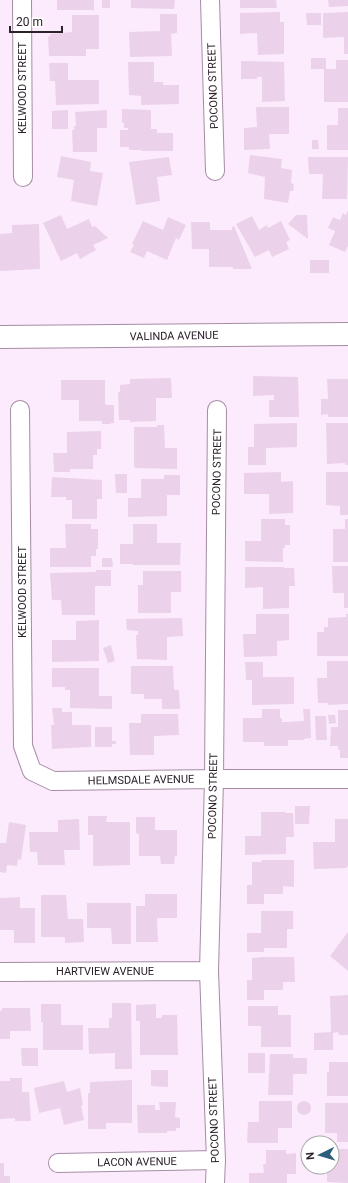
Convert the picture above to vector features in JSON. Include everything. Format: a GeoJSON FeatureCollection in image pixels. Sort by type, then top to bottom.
{"type":"FeatureCollection","features":[{"type":"Feature","properties":{"kind":"main road","name":"VALINDA AVENUE"},"geometry":{"type":"LineString","coordinates":[[0,337],[348,334]]}},
{"type":"Feature","properties":{"kind":"street","name":"KELWOOD STREET"},"geometry":{"type":"LineString","coordinates":[[22,0],[23,176]]}},
{"type":"Feature","properties":{"kind":"street","name":"POCONO STREET"},"geometry":{"type":"LineString","coordinates":[[210,0],[215,171]]}},
{"type":"Feature","properties":{"kind":"street","name":"KELWOOD STREET"},"geometry":{"type":"LineString","coordinates":[[20,410],[23,746],[32,771]]}},
{"type":"Feature","properties":{"kind":"street","name":"POCONO STREET"},"geometry":{"type":"LineString","coordinates":[[215,1183],[216,1160],[209,971],[214,779],[217,410]]}},
{"type":"Feature","properties":{"kind":"street","name":"HELMSDALE AVENUE"},"geometry":{"type":"LineString","coordinates":[[32,771],[53,781],[348,779]]}},
{"type":"Feature","properties":{"kind":"street","name":"HARTVIEW AVENUE"},"geometry":{"type":"LineString","coordinates":[[0,972],[209,971]]}},
{"type":"Feature","properties":{"kind":"street","name":"LACON AVENUE"},"geometry":{"type":"LineString","coordinates":[[58,1163],[216,1160]]}},
{"type":"Feature","properties":{"kind":"building"},"geometry":{"type":"Polygon","coordinates":[[[57,0],[94,0],[94,10],[57,10],[57,0]]]}},
{"type":"Feature","properties":{"kind":"building"},"geometry":{"type":"Polygon","coordinates":[[[102,0],[110,0],[110,8],[102,8],[102,0]]]}},
{"type":"Feature","properties":{"kind":"building"},"geometry":{"type":"Polygon","coordinates":[[[131,0],[175,0],[174,9],[131,8],[131,0]]]}},
{"type":"Feature","properties":{"kind":"building"},"geometry":{"type":"Polygon","coordinates":[[[240,0],[276,0],[277,8],[240,8],[240,0]]]}},
{"type":"Feature","properties":{"kind":"building"},"geometry":{"type":"Polygon","coordinates":[[[328,0],[348,0],[348,6],[329,7],[328,0]]]}},
{"type":"Feature","properties":{"kind":"building"},"geometry":{"type":"Polygon","coordinates":[[[280,12],[280,22],[284,22],[284,54],[258,55],[257,33],[240,34],[240,13],[280,12]]]}},
{"type":"Feature","properties":{"kind":"building"},"geometry":{"type":"Polygon","coordinates":[[[348,12],[348,54],[344,54],[344,37],[323,38],[323,13],[348,12]]]}},
{"type":"Feature","properties":{"kind":"building"},"geometry":{"type":"Polygon","coordinates":[[[306,13],[321,13],[321,25],[307,25],[306,13]]]}},
{"type":"Feature","properties":{"kind":"building"},"geometry":{"type":"Polygon","coordinates":[[[160,14],[177,14],[177,33],[171,34],[172,56],[130,57],[129,32],[160,31],[160,14]]]}},
{"type":"Feature","properties":{"kind":"building"},"geometry":{"type":"Polygon","coordinates":[[[72,15],[99,15],[99,49],[86,49],[86,56],[49,56],[48,36],[50,37],[50,34],[72,32],[72,15]]]}},
{"type":"Feature","properties":{"kind":"building"},"geometry":{"type":"Polygon","coordinates":[[[311,58],[326,58],[326,69],[311,69],[311,58]]]}},
{"type":"Feature","properties":{"kind":"building"},"geometry":{"type":"Polygon","coordinates":[[[336,60],[348,60],[348,102],[324,102],[324,69],[336,69],[336,60]]]}},
{"type":"Feature","properties":{"kind":"building"},"geometry":{"type":"Polygon","coordinates":[[[241,61],[284,62],[285,101],[262,102],[262,77],[257,77],[257,79],[241,79],[241,61]]]}},
{"type":"Feature","properties":{"kind":"building"},"geometry":{"type":"Polygon","coordinates":[[[128,62],[154,62],[154,82],[163,82],[163,85],[179,85],[179,104],[141,105],[141,96],[129,95],[128,62]]]}},
{"type":"Feature","properties":{"kind":"building"},"geometry":{"type":"Polygon","coordinates":[[[49,63],[68,63],[68,80],[99,80],[99,104],[56,105],[55,81],[50,81],[49,63]]]}},
{"type":"Feature","properties":{"kind":"building"},"geometry":{"type":"Polygon","coordinates":[[[256,107],[289,107],[289,134],[269,134],[270,149],[244,150],[244,128],[257,127],[256,107]]]}},
{"type":"Feature","properties":{"kind":"building"},"geometry":{"type":"Polygon","coordinates":[[[338,108],[348,108],[348,150],[327,150],[327,125],[338,125],[338,108]]]}},
{"type":"Feature","properties":{"kind":"building"},"geometry":{"type":"Polygon","coordinates":[[[122,109],[151,110],[151,129],[157,129],[157,133],[173,133],[173,151],[142,151],[129,150],[129,147],[120,147],[120,130],[128,130],[128,128],[124,128],[124,123],[122,123],[122,109]]]}},
{"type":"Feature","properties":{"kind":"building"},"geometry":{"type":"Polygon","coordinates":[[[68,110],[68,129],[52,129],[52,111],[68,110]]]}},
{"type":"Feature","properties":{"kind":"building"},"geometry":{"type":"Polygon","coordinates":[[[107,110],[107,128],[97,128],[97,152],[73,152],[72,130],[74,130],[74,126],[76,126],[75,112],[107,110]]]}},
{"type":"Feature","properties":{"kind":"building"},"geometry":{"type":"Polygon","coordinates":[[[312,140],[318,140],[319,149],[312,149],[312,140]]]}},
{"type":"Feature","properties":{"kind":"building"},"geometry":{"type":"Polygon","coordinates":[[[250,155],[282,159],[281,168],[292,170],[291,183],[294,184],[293,191],[290,191],[288,203],[264,199],[265,177],[248,173],[250,155]]]}},
{"type":"Feature","properties":{"kind":"building"},"geometry":{"type":"Polygon","coordinates":[[[61,156],[91,162],[90,171],[103,173],[97,206],[71,201],[74,180],[57,177],[61,156]]]}},
{"type":"Feature","properties":{"kind":"building"},"geometry":{"type":"Polygon","coordinates":[[[169,157],[172,175],[157,177],[160,201],[136,205],[129,162],[169,157]]]}},
{"type":"Feature","properties":{"kind":"building"},"geometry":{"type":"Polygon","coordinates":[[[308,157],[348,157],[347,199],[322,199],[323,174],[309,174],[308,157]]]}},
{"type":"Feature","properties":{"kind":"building"},"geometry":{"type":"Polygon","coordinates":[[[348,210],[348,246],[345,252],[329,245],[335,231],[328,228],[333,217],[340,220],[343,213],[346,215],[348,210]]]}},
{"type":"Feature","properties":{"kind":"building"},"geometry":{"type":"Polygon","coordinates":[[[61,215],[67,229],[89,219],[92,227],[95,226],[108,238],[93,245],[96,250],[80,259],[77,253],[61,261],[43,223],[61,215]]]}},
{"type":"Feature","properties":{"kind":"building"},"geometry":{"type":"Polygon","coordinates":[[[296,215],[307,215],[308,239],[288,224],[296,215]]]}},
{"type":"Feature","properties":{"kind":"building"},"geometry":{"type":"Polygon","coordinates":[[[252,216],[259,230],[267,225],[268,228],[281,221],[290,240],[286,242],[289,249],[272,257],[269,250],[255,257],[236,224],[252,216]]]}},
{"type":"Feature","properties":{"kind":"building"},"geometry":{"type":"Polygon","coordinates":[[[168,217],[186,225],[179,240],[176,238],[167,260],[147,251],[144,258],[130,252],[134,245],[132,244],[143,221],[163,230],[168,217]]]}},
{"type":"Feature","properties":{"kind":"building"},"geometry":{"type":"Polygon","coordinates":[[[191,222],[210,222],[210,230],[232,230],[232,227],[234,226],[252,269],[209,267],[209,249],[192,249],[191,222]]]}},
{"type":"Feature","properties":{"kind":"building"},"geometry":{"type":"Polygon","coordinates":[[[39,224],[40,269],[0,271],[0,234],[12,233],[12,225],[39,224]]]}},
{"type":"Feature","properties":{"kind":"building"},"geometry":{"type":"Polygon","coordinates":[[[310,260],[329,260],[329,273],[310,273],[310,260]]]}},
{"type":"Feature","properties":{"kind":"building"},"geometry":{"type":"Polygon","coordinates":[[[253,376],[298,377],[299,417],[269,417],[269,400],[274,400],[274,395],[253,396],[253,376]]]}},
{"type":"Feature","properties":{"kind":"building"},"geometry":{"type":"Polygon","coordinates":[[[171,378],[172,398],[156,398],[156,421],[130,422],[130,420],[119,420],[118,392],[120,392],[120,385],[130,384],[130,379],[171,378]]]}},
{"type":"Feature","properties":{"kind":"building"},"geometry":{"type":"Polygon","coordinates":[[[327,379],[348,379],[348,417],[328,417],[328,414],[321,415],[321,399],[328,399],[327,379]]]}},
{"type":"Feature","properties":{"kind":"building"},"geometry":{"type":"Polygon","coordinates":[[[61,380],[105,380],[105,404],[114,405],[114,423],[102,424],[102,421],[79,421],[79,400],[61,400],[61,380]]]}},
{"type":"Feature","properties":{"kind":"building"},"geometry":{"type":"Polygon","coordinates":[[[297,423],[297,447],[266,448],[266,465],[248,465],[248,447],[254,447],[254,424],[297,423]]]}},
{"type":"Feature","properties":{"kind":"building"},"geometry":{"type":"Polygon","coordinates":[[[326,423],[348,423],[348,465],[345,465],[345,463],[327,464],[326,423]]]}},
{"type":"Feature","properties":{"kind":"building"},"geometry":{"type":"Polygon","coordinates":[[[157,425],[164,425],[165,448],[177,448],[177,469],[135,468],[134,427],[157,427],[157,425]]]}},
{"type":"Feature","properties":{"kind":"building"},"geometry":{"type":"Polygon","coordinates":[[[101,431],[101,449],[97,449],[97,455],[93,455],[93,469],[70,469],[70,472],[54,472],[53,453],[67,453],[67,432],[101,431]]]}},
{"type":"Feature","properties":{"kind":"building"},"geometry":{"type":"Polygon","coordinates":[[[281,472],[281,482],[293,481],[293,513],[269,514],[269,494],[244,494],[244,473],[281,472]]]}},
{"type":"Feature","properties":{"kind":"building"},"geometry":{"type":"Polygon","coordinates":[[[326,472],[348,472],[348,515],[340,515],[340,506],[326,505],[326,472]]]}},
{"type":"Feature","properties":{"kind":"building"},"geometry":{"type":"Polygon","coordinates":[[[115,474],[127,474],[127,493],[116,493],[115,474]]]}},
{"type":"Feature","properties":{"kind":"building"},"geometry":{"type":"Polygon","coordinates":[[[164,475],[180,475],[180,495],[167,495],[167,516],[128,517],[128,498],[141,498],[141,479],[164,479],[164,475]]]}},
{"type":"Feature","properties":{"kind":"building"},"geometry":{"type":"Polygon","coordinates":[[[52,477],[102,480],[102,499],[97,499],[97,519],[72,519],[72,500],[66,500],[66,497],[51,497],[52,477]]]}},
{"type":"Feature","properties":{"kind":"building"},"geometry":{"type":"Polygon","coordinates":[[[261,519],[285,519],[285,525],[290,525],[290,545],[285,545],[285,548],[283,548],[283,562],[245,561],[245,541],[261,541],[261,519]]]}},
{"type":"Feature","properties":{"kind":"building"},"geometry":{"type":"Polygon","coordinates":[[[345,519],[348,519],[348,562],[333,562],[333,529],[345,529],[345,519]]]}},
{"type":"Feature","properties":{"kind":"building"},"geometry":{"type":"Polygon","coordinates":[[[65,524],[91,524],[91,529],[98,529],[98,549],[96,549],[96,556],[91,556],[91,567],[50,567],[50,548],[66,548],[65,524]]]}},
{"type":"Feature","properties":{"kind":"building"},"geometry":{"type":"Polygon","coordinates":[[[133,524],[157,524],[157,543],[181,543],[180,565],[120,564],[120,544],[133,544],[133,524]]]}},
{"type":"Feature","properties":{"kind":"building"},"geometry":{"type":"Polygon","coordinates":[[[102,558],[112,558],[113,567],[102,567],[102,558]]]}},
{"type":"Feature","properties":{"kind":"building"},"geometry":{"type":"Polygon","coordinates":[[[332,566],[348,566],[348,608],[344,608],[344,593],[333,593],[332,566]]]}},
{"type":"Feature","properties":{"kind":"building"},"geometry":{"type":"Polygon","coordinates":[[[245,567],[294,568],[295,586],[289,586],[289,608],[263,609],[263,587],[245,588],[245,567]]]}},
{"type":"Feature","properties":{"kind":"building"},"geometry":{"type":"Polygon","coordinates":[[[96,570],[111,570],[111,586],[95,586],[95,615],[62,615],[61,600],[52,600],[50,573],[96,572],[96,570]]]}},
{"type":"Feature","properties":{"kind":"building"},"geometry":{"type":"Polygon","coordinates":[[[143,571],[181,571],[181,592],[171,592],[171,613],[138,613],[138,585],[143,585],[143,571]]]}},
{"type":"Feature","properties":{"kind":"building"},"geometry":{"type":"Polygon","coordinates":[[[256,614],[289,614],[289,640],[277,641],[277,656],[244,657],[243,634],[256,634],[256,614]]]}},
{"type":"Feature","properties":{"kind":"building"},"geometry":{"type":"Polygon","coordinates":[[[346,614],[348,614],[348,656],[317,656],[317,632],[324,632],[324,627],[328,627],[328,618],[346,617],[346,614]]]}},
{"type":"Feature","properties":{"kind":"building"},"geometry":{"type":"Polygon","coordinates":[[[182,618],[183,636],[167,637],[167,660],[137,659],[136,635],[138,635],[138,631],[127,630],[126,619],[182,618]]]}},
{"type":"Feature","properties":{"kind":"building"},"geometry":{"type":"Polygon","coordinates":[[[99,620],[99,661],[52,662],[52,640],[76,640],[76,621],[99,620]]]}},
{"type":"Feature","properties":{"kind":"building"},"geometry":{"type":"Polygon","coordinates":[[[111,645],[115,661],[108,663],[103,648],[111,645]]]}},
{"type":"Feature","properties":{"kind":"building"},"geometry":{"type":"Polygon","coordinates":[[[327,661],[348,661],[348,704],[328,705],[328,703],[318,703],[317,678],[327,678],[327,661]]]}},
{"type":"Feature","properties":{"kind":"building"},"geometry":{"type":"Polygon","coordinates":[[[245,662],[263,662],[263,677],[294,677],[294,704],[252,705],[252,680],[246,680],[245,662]]]}},
{"type":"Feature","properties":{"kind":"building"},"geometry":{"type":"Polygon","coordinates":[[[131,666],[173,666],[174,690],[179,690],[180,709],[162,709],[162,699],[144,699],[144,694],[131,694],[131,666]]]}},
{"type":"Feature","properties":{"kind":"building"},"geometry":{"type":"Polygon","coordinates":[[[52,668],[99,668],[99,696],[112,696],[112,709],[70,708],[70,690],[65,690],[65,687],[52,687],[52,668]]]}},
{"type":"Feature","properties":{"kind":"building"},"geometry":{"type":"Polygon","coordinates":[[[52,708],[62,708],[62,712],[72,712],[72,725],[91,725],[91,747],[52,749],[51,725],[54,725],[52,708]]]}},
{"type":"Feature","properties":{"kind":"building"},"geometry":{"type":"Polygon","coordinates":[[[262,709],[280,709],[280,718],[282,718],[282,722],[287,722],[304,721],[303,709],[310,709],[311,738],[303,739],[304,740],[288,740],[288,746],[264,746],[264,742],[243,742],[243,718],[262,718],[262,709]]]}},
{"type":"Feature","properties":{"kind":"building"},"geometry":{"type":"Polygon","coordinates":[[[338,710],[348,710],[348,758],[340,758],[340,750],[338,750],[338,746],[330,746],[331,727],[338,727],[338,710]]]}},
{"type":"Feature","properties":{"kind":"building"},"geometry":{"type":"Polygon","coordinates":[[[141,714],[178,714],[179,735],[154,736],[154,755],[130,755],[129,723],[141,723],[141,714]]]}},
{"type":"Feature","properties":{"kind":"building"},"geometry":{"type":"Polygon","coordinates":[[[328,715],[335,715],[336,723],[329,724],[328,715]]]}},
{"type":"Feature","properties":{"kind":"building"},"geometry":{"type":"Polygon","coordinates":[[[315,716],[326,716],[327,740],[316,740],[315,716]]]}},
{"type":"Feature","properties":{"kind":"building"},"geometry":{"type":"Polygon","coordinates":[[[95,727],[112,727],[112,741],[116,741],[116,744],[112,744],[112,747],[95,747],[95,727]]]}},
{"type":"Feature","properties":{"kind":"building"},"geometry":{"type":"Polygon","coordinates":[[[295,806],[310,806],[309,824],[295,824],[295,806]]]}},
{"type":"Feature","properties":{"kind":"building"},"geometry":{"type":"Polygon","coordinates":[[[261,812],[293,813],[294,837],[286,837],[286,854],[245,855],[245,836],[261,836],[261,812]]]}},
{"type":"Feature","properties":{"kind":"building"},"geometry":{"type":"Polygon","coordinates":[[[88,816],[107,816],[106,822],[130,822],[130,865],[93,866],[93,835],[88,835],[88,816]]]}},
{"type":"Feature","properties":{"kind":"building"},"geometry":{"type":"Polygon","coordinates":[[[136,817],[155,817],[155,830],[177,830],[177,856],[175,856],[174,864],[161,864],[160,856],[139,856],[139,834],[136,833],[136,817]]]}},
{"type":"Feature","properties":{"kind":"building"},"geometry":{"type":"Polygon","coordinates":[[[79,819],[80,850],[64,850],[65,865],[38,865],[37,852],[30,852],[29,832],[58,832],[58,820],[79,819]]]}},
{"type":"Feature","properties":{"kind":"building"},"geometry":{"type":"Polygon","coordinates":[[[335,819],[348,819],[348,866],[346,868],[314,869],[313,842],[335,842],[335,819]]]}},
{"type":"Feature","properties":{"kind":"building"},"geometry":{"type":"Polygon","coordinates":[[[9,822],[26,825],[21,860],[18,859],[17,866],[7,865],[6,873],[0,872],[0,843],[6,843],[9,822]]]}},
{"type":"Feature","properties":{"kind":"building"},"geometry":{"type":"Polygon","coordinates":[[[262,860],[294,860],[294,887],[283,886],[283,894],[264,894],[264,904],[247,904],[247,885],[252,885],[252,862],[261,862],[262,860]]]}},
{"type":"Feature","properties":{"kind":"building"},"geometry":{"type":"Polygon","coordinates":[[[145,894],[177,894],[177,918],[157,918],[158,942],[136,942],[136,906],[145,906],[145,894]]]}},
{"type":"Feature","properties":{"kind":"building"},"geometry":{"type":"Polygon","coordinates":[[[41,895],[66,895],[68,919],[83,919],[84,942],[65,943],[65,937],[41,937],[41,895]]]}},
{"type":"Feature","properties":{"kind":"building"},"geometry":{"type":"Polygon","coordinates":[[[20,897],[20,908],[35,908],[35,943],[14,943],[14,930],[0,930],[0,898],[20,897]]]}},
{"type":"Feature","properties":{"kind":"building"},"geometry":{"type":"Polygon","coordinates":[[[87,903],[131,903],[131,944],[112,944],[111,928],[87,928],[87,903]]]}},
{"type":"Feature","properties":{"kind":"building"},"geometry":{"type":"Polygon","coordinates":[[[261,911],[293,911],[293,929],[287,929],[287,948],[264,948],[264,952],[247,952],[247,933],[261,933],[261,911]]]}},
{"type":"Feature","properties":{"kind":"building"},"geometry":{"type":"Polygon","coordinates":[[[348,932],[348,971],[330,956],[348,932]]]}},
{"type":"Feature","properties":{"kind":"building"},"geometry":{"type":"Polygon","coordinates":[[[294,957],[295,982],[283,982],[283,990],[264,990],[264,1000],[247,1000],[247,980],[252,980],[252,958],[294,957]]]}},
{"type":"Feature","properties":{"kind":"building"},"geometry":{"type":"Polygon","coordinates":[[[348,995],[348,1035],[339,1035],[338,1032],[333,1033],[333,1050],[314,1050],[314,1033],[331,1032],[330,996],[348,995]]]}},
{"type":"Feature","properties":{"kind":"building"},"geometry":{"type":"Polygon","coordinates":[[[112,1003],[131,1003],[132,1069],[115,1069],[115,1053],[89,1054],[88,1028],[109,1028],[109,1018],[112,1018],[112,1003]]]}},
{"type":"Feature","properties":{"kind":"building"},"geometry":{"type":"Polygon","coordinates":[[[41,1004],[61,1004],[61,1025],[83,1025],[83,1050],[43,1050],[43,1022],[41,1022],[41,1004]]]}},
{"type":"Feature","properties":{"kind":"building"},"geometry":{"type":"Polygon","coordinates":[[[156,1004],[156,1018],[162,1018],[162,1015],[177,1015],[178,1055],[140,1055],[140,1021],[136,1021],[136,1005],[156,1004]]]}},
{"type":"Feature","properties":{"kind":"building"},"geometry":{"type":"Polygon","coordinates":[[[248,1006],[278,1006],[278,1015],[291,1015],[291,1047],[261,1047],[261,1026],[248,1026],[248,1006]]]}},
{"type":"Feature","properties":{"kind":"building"},"geometry":{"type":"Polygon","coordinates":[[[2,1008],[30,1008],[31,1031],[10,1031],[10,1039],[0,1039],[0,1011],[2,1008]]]}},
{"type":"Feature","properties":{"kind":"building"},"geometry":{"type":"Polygon","coordinates":[[[21,1048],[38,1048],[38,1066],[22,1066],[21,1048]]]}},
{"type":"Feature","properties":{"kind":"building"},"geometry":{"type":"Polygon","coordinates":[[[248,1053],[265,1053],[265,1073],[248,1073],[248,1053]]]}},
{"type":"Feature","properties":{"kind":"building"},"geometry":{"type":"Polygon","coordinates":[[[270,1054],[293,1054],[293,1058],[307,1058],[307,1074],[293,1074],[293,1095],[268,1095],[270,1054]]]}},
{"type":"Feature","properties":{"kind":"building"},"geometry":{"type":"Polygon","coordinates":[[[329,1062],[348,1062],[348,1096],[327,1096],[327,1072],[329,1072],[329,1062]]]}},
{"type":"Feature","properties":{"kind":"building"},"geometry":{"type":"Polygon","coordinates":[[[151,1070],[168,1070],[168,1087],[151,1086],[151,1070]]]}},
{"type":"Feature","properties":{"kind":"building"},"geometry":{"type":"Polygon","coordinates":[[[10,1078],[22,1078],[22,1092],[29,1092],[31,1121],[15,1121],[15,1118],[0,1119],[0,1081],[10,1081],[10,1078]]]}},
{"type":"Feature","properties":{"kind":"building"},"geometry":{"type":"Polygon","coordinates":[[[132,1080],[132,1123],[106,1123],[106,1129],[88,1129],[88,1093],[90,1093],[90,1082],[132,1080]]]}},
{"type":"Feature","properties":{"kind":"building"},"geometry":{"type":"Polygon","coordinates":[[[64,1081],[67,1092],[80,1088],[83,1105],[81,1106],[84,1120],[64,1125],[60,1108],[39,1113],[34,1088],[64,1081]]]}},
{"type":"Feature","properties":{"kind":"building"},"geometry":{"type":"Polygon","coordinates":[[[259,1101],[292,1101],[292,1128],[278,1128],[278,1143],[247,1142],[248,1122],[259,1122],[259,1101]]]}},
{"type":"Feature","properties":{"kind":"building"},"geometry":{"type":"Polygon","coordinates":[[[301,1101],[307,1101],[311,1105],[311,1111],[307,1115],[301,1115],[297,1111],[297,1105],[301,1101]]]}},
{"type":"Feature","properties":{"kind":"building"},"geometry":{"type":"Polygon","coordinates":[[[159,1102],[176,1102],[175,1117],[180,1118],[180,1128],[176,1128],[176,1131],[167,1131],[167,1133],[138,1133],[137,1105],[155,1105],[155,1110],[160,1110],[159,1102]]]}},
{"type":"Feature","properties":{"kind":"building"},"geometry":{"type":"Polygon","coordinates":[[[325,1103],[348,1103],[348,1142],[340,1142],[340,1135],[337,1135],[337,1133],[325,1133],[325,1103]]]}},
{"type":"Feature","properties":{"kind":"building"},"geometry":{"type":"Polygon","coordinates":[[[340,1149],[348,1149],[348,1183],[327,1182],[327,1175],[340,1175],[340,1149]]]}},
{"type":"Feature","properties":{"kind":"building"},"geometry":{"type":"Polygon","coordinates":[[[266,1150],[286,1150],[286,1154],[296,1153],[296,1174],[287,1174],[287,1183],[249,1183],[249,1173],[264,1173],[263,1164],[266,1164],[266,1150]]]}},
{"type":"Feature","properties":{"kind":"building"},"geometry":{"type":"Polygon","coordinates":[[[0,1163],[4,1163],[4,1176],[10,1176],[10,1183],[0,1183],[0,1163]]]}}]}
